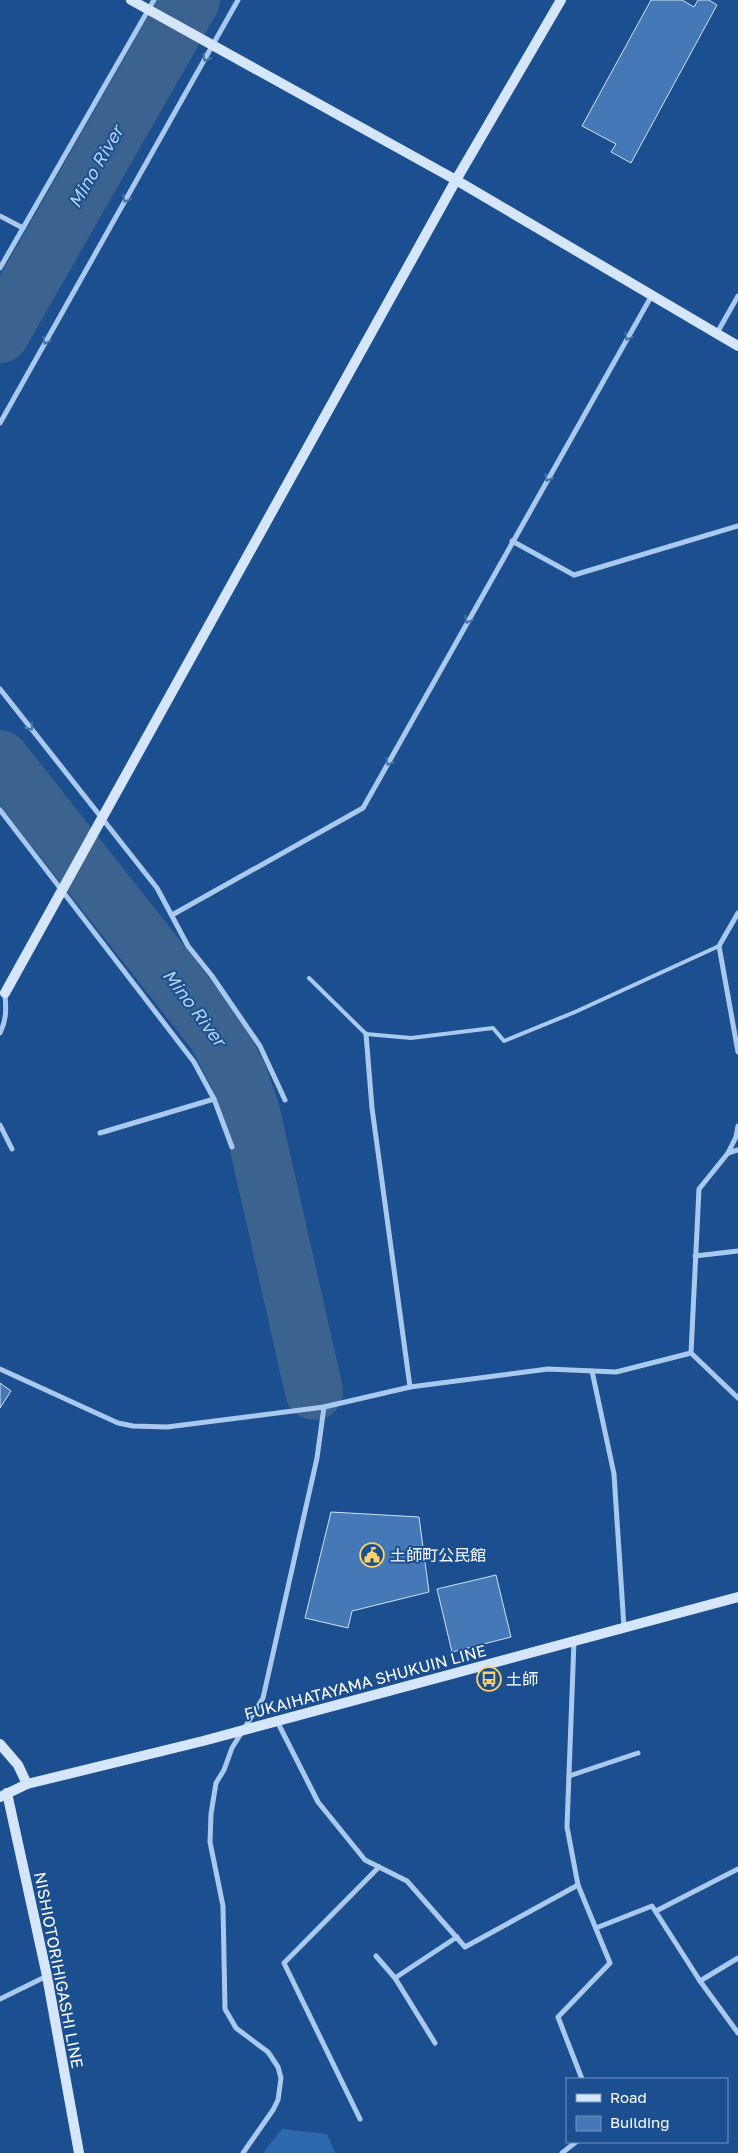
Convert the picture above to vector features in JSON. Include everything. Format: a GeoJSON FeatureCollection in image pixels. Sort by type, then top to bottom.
{"type":"FeatureCollection","features":[{"type":"Feature","properties":{"kind":"street"},"geometry":{"type":"LineString","coordinates":[[131,0],[151,5],[164,17],[456,180],[738,346]]}},
{"type":"Feature","properties":{"kind":"street"},"geometry":{"type":"LineString","coordinates":[[0,423],[238,0]]}},
{"type":"Feature","properties":{"kind":"street"},"geometry":{"type":"LineString","coordinates":[[0,1033],[5,1023],[6,1013],[2,994],[71,875],[456,180],[561,0]]}},
{"type":"Feature","properties":{"kind":"street"},"geometry":{"type":"LineString","coordinates":[[0,268],[151,5]]}},
{"type":"Feature","properties":{"kind":"street"},"geometry":{"type":"LineString","coordinates":[[0,216],[23,228]]}},
{"type":"Feature","properties":{"kind":"street"},"geometry":{"type":"LineString","coordinates":[[172,915],[363,808],[652,294]]}},
{"type":"Feature","properties":{"kind":"street"},"geometry":{"type":"LineString","coordinates":[[716,334],[738,296]]}},
{"type":"Feature","properties":{"kind":"street"},"geometry":{"type":"LineString","coordinates":[[512,541],[574,574],[738,526]]}},
{"type":"Feature","properties":{"kind":"street"},"geometry":{"type":"LineString","coordinates":[[0,688],[157,888],[188,946],[217,983],[260,1046],[285,1100]]}},
{"type":"Feature","properties":{"kind":"street"},"geometry":{"type":"LineString","coordinates":[[0,810],[178,1039],[214,1099],[232,1147]]}},
{"type":"Feature","properties":{"kind":"street"},"geometry":{"type":"LineString","coordinates":[[738,913],[719,946],[738,1052]]}},
{"type":"Feature","properties":{"kind":"street"},"geometry":{"type":"LineString","coordinates":[[366,1034],[372,1108],[410,1387]]}},
{"type":"Feature","properties":{"kind":"street"},"geometry":{"type":"LineString","coordinates":[[100,1133],[214,1099]]}},
{"type":"Feature","properties":{"kind":"street"},"geometry":{"type":"LineString","coordinates":[[0,1125],[12,1149]]}},
{"type":"Feature","properties":{"kind":"street"},"geometry":{"type":"LineString","coordinates":[[738,1126],[736,1136],[728,1153],[699,1189],[691,1353],[738,1398]]}},
{"type":"Feature","properties":{"kind":"street"},"geometry":{"type":"LineString","coordinates":[[728,1153],[738,1150]]}},
{"type":"Feature","properties":{"kind":"street"},"geometry":{"type":"LineString","coordinates":[[695,1256],[738,1251]]}},
{"type":"Feature","properties":{"kind":"street"},"geometry":{"type":"LineString","coordinates":[[0,1369],[108,1420],[133,1426],[167,1427],[324,1408],[410,1387],[548,1369],[616,1372],[691,1353]]}},
{"type":"Feature","properties":{"kind":"street"},"geometry":{"type":"LineString","coordinates":[[592,1371],[614,1474],[624,1627]]}},
{"type":"Feature","properties":{"kind":"street"},"geometry":{"type":"LineString","coordinates":[[243,2153],[273,2110],[278,2100],[281,2078],[278,2067],[268,2052],[236,2028],[228,2016],[224,2002],[223,1906],[210,1842],[211,1814],[216,1783],[242,1731],[263,1698],[316,1458],[324,1408]]}},
{"type":"Feature","properties":{"kind":"street","name":"FUKAIHATAYAMA SHUKUIN LINE"},"geometry":{"type":"LineString","coordinates":[[4,1795],[27,1784],[242,1731],[738,1597]]}},
{"type":"Feature","properties":{"kind":"street"},"geometry":{"type":"LineString","coordinates":[[574,1641],[567,1827],[578,1885],[610,1964],[558,2017],[582,2078]]}},
{"type":"Feature","properties":{"kind":"street"},"geometry":{"type":"LineString","coordinates":[[277,1720],[318,1802],[365,1860],[408,1881],[466,1946],[578,1885]]}},
{"type":"Feature","properties":{"kind":"street"},"geometry":{"type":"LineString","coordinates":[[0,1744],[18,1765],[27,1784]]}},
{"type":"Feature","properties":{"kind":"street"},"geometry":{"type":"LineString","coordinates":[[569,1776],[638,1753]]}},
{"type":"Feature","properties":{"kind":"street","name":"NISHIOTORIHIGASHI LINE"},"geometry":{"type":"LineString","coordinates":[[4,1795],[47,1976],[78,2153]]}},
{"type":"Feature","properties":{"kind":"street"},"geometry":{"type":"LineString","coordinates":[[360,2120],[284,1964],[379,1867]]}},
{"type":"Feature","properties":{"kind":"street"},"geometry":{"type":"LineString","coordinates":[[656,1911],[738,1869]]}},
{"type":"Feature","properties":{"kind":"street"},"geometry":{"type":"LineString","coordinates":[[596,1928],[652,1906],[700,1981],[738,2033]]}},
{"type":"Feature","properties":{"kind":"street"},"geometry":{"type":"LineString","coordinates":[[395,1978],[458,1937]]}},
{"type":"Feature","properties":{"kind":"street"},"geometry":{"type":"LineString","coordinates":[[376,1956],[395,1978],[435,2042]]}},
{"type":"Feature","properties":{"kind":"street"},"geometry":{"type":"LineString","coordinates":[[700,1981],[738,1958]]}},
{"type":"Feature","properties":{"kind":"street"},"geometry":{"type":"LineString","coordinates":[[0,1999],[47,1976]]}},
{"type":"Feature","properties":{"kind":"street"},"geometry":{"type":"LineString","coordinates":[[562,2153],[575,2143]]}},
{"type":"Feature","properties":{"kind":"lane"},"geometry":{"type":"LineString","coordinates":[[309,978],[366,1034],[411,1038],[493,1028],[504,1041],[575,1012],[719,946]]}},
{"type":"Feature","properties":{"kind":"shaded area"},"geometry":{"type":"Polygon","coordinates":[[[282,2129],[327,2134],[335,2153],[263,2153],[282,2129]]]}},
{"type":"Feature","properties":{"kind":"building"},"geometry":{"type":"Polygon","coordinates":[[[651,0],[682,0],[694,7],[698,0],[709,0],[717,5],[631,163],[611,152],[616,144],[582,126],[651,0]]]}},
{"type":"Feature","properties":{"kind":"building"},"geometry":{"type":"Polygon","coordinates":[[[0,1383],[11,1391],[0,1408],[0,1383]]]}},
{"type":"Feature","properties":{"kind":"building","name":"土師町公民館"},"geometry":{"type":"Polygon","coordinates":[[[331,1512],[419,1517],[429,1592],[352,1611],[348,1628],[305,1618],[331,1512]]]}},
{"type":"Feature","properties":{"kind":"building"},"geometry":{"type":"Polygon","coordinates":[[[496,1575],[511,1637],[452,1652],[437,1589],[496,1575]]]}},
{"type":"Feature","properties":{"kind":"waterway","name":"Mino River"},"geometry":{"type":"LineString","coordinates":[[0,334],[191,0]]}},
{"type":"Feature","properties":{"kind":"waterway","name":"Mino River"},"geometry":{"type":"LineString","coordinates":[[0,759],[216,1033],[239,1077],[251,1112],[314,1391]]}},
{"type":"Feature","properties":{"kind":"place","name":"土師町公民館"},"geometry":{"type":"Point","coordinates":[372,1555]}},
{"type":"Feature","properties":{"kind":"place","name":"土師"},"geometry":{"type":"Point","coordinates":[489,1679]}}]}
